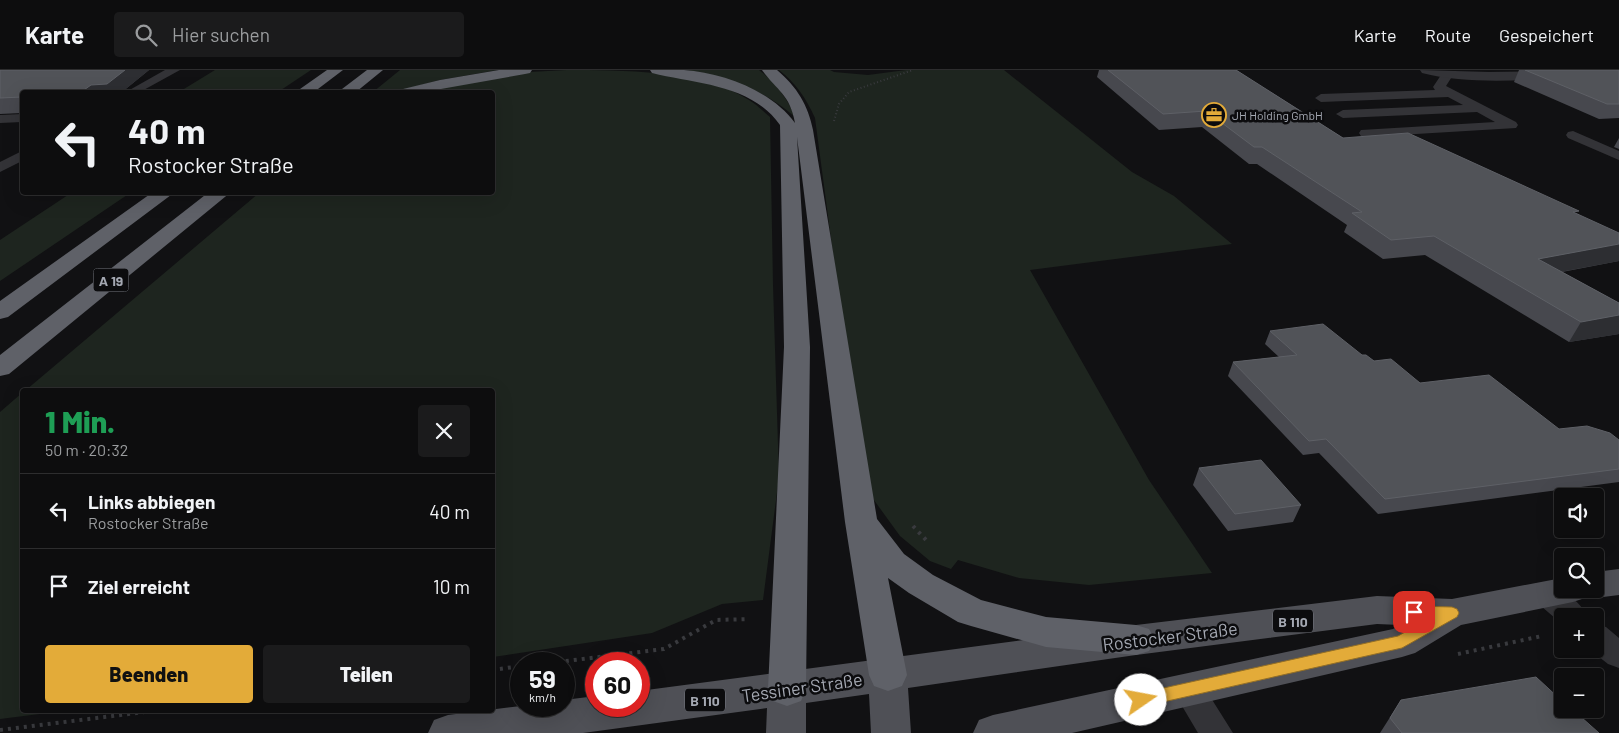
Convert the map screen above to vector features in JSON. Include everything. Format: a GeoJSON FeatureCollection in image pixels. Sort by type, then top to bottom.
{"type":"FeatureCollection","features":[{"type":"Feature","properties":{"kind":"highway"},"geometry":{"type":"LineString","coordinates":[[308,90],[336,70]]}},
{"type":"Feature","properties":{"kind":"highway"},"geometry":{"type":"LineString","coordinates":[[350,90],[376,70]]}},
{"type":"Feature","properties":{"kind":"highway"},"geometry":{"type":"LineString","coordinates":[[416,90],[440,84],[524,70]]}},
{"type":"Feature","properties":{"kind":"highway"},"geometry":{"type":"LineString","coordinates":[[657,70],[686,74],[738,88],[763,100],[783,115],[788,125],[797,347],[787,689]]}},
{"type":"Feature","properties":{"kind":"highway"},"geometry":{"type":"LineString","coordinates":[[769,70],[789,88],[797,101],[804,120],[861,522],[888,675]]}},
{"type":"Feature","properties":{"kind":"highway","name":"A 19"},"geometry":{"type":"LineString","coordinates":[[0,312],[162,195]]}},
{"type":"Feature","properties":{"kind":"highway","name":"A 19"},"geometry":{"type":"LineString","coordinates":[[0,368],[218,195]]}},
{"type":"Feature","properties":{"kind":"highway"},"geometry":{"type":"LineString","coordinates":[[861,522],[892,563],[921,584],[971,612],[1046,632],[1136,640]]}},
{"type":"Feature","properties":{"kind":"main road"},"geometry":{"type":"LineString","coordinates":[[1604,584],[1619,582]]}},
{"type":"Feature","properties":{"kind":"main road","name":"Rostocker Straße"},"geometry":{"type":"LineString","coordinates":[[888,675],[1136,640],[1377,610],[1452,613],[1554,592]]}},
{"type":"Feature","properties":{"kind":"main road","name":"Rostocker Straße"},"geometry":{"type":"LineString","coordinates":[[993,733],[1402,642],[1452,613]]}},
{"type":"Feature","properties":{"kind":"main road","name":"Tessiner Straße"},"geometry":{"type":"LineString","coordinates":[[448,733],[888,675]]}},
{"type":"Feature","properties":{"kind":"main road"},"geometry":{"type":"LineString","coordinates":[[888,675],[892,733]]}},
{"type":"Feature","properties":{"kind":"main road"},"geometry":{"type":"LineString","coordinates":[[786,733],[787,689]]}},
{"type":"Feature","properties":{"kind":"street"},"geometry":{"type":"LineString","coordinates":[[1427,70],[1447,75],[1489,76],[1619,70]]}},
{"type":"Feature","properties":{"kind":"lane"},"geometry":{"type":"LineString","coordinates":[[136,90],[174,70]]}},
{"type":"Feature","properties":{"kind":"lane"},"geometry":{"type":"LineString","coordinates":[[1366,133],[1511,125],[1438,87],[1447,75]]}},
{"type":"Feature","properties":{"kind":"lane"},"geometry":{"type":"LineString","coordinates":[[1321,98],[1448,93]]}},
{"type":"Feature","properties":{"kind":"lane"},"geometry":{"type":"LineString","coordinates":[[1343,114],[1480,108]]}},
{"type":"Feature","properties":{"kind":"lane"},"geometry":{"type":"LineString","coordinates":[[0,119],[20,118]]}},
{"type":"Feature","properties":{"kind":"lane"},"geometry":{"type":"LineString","coordinates":[[0,130],[20,128]]}},
{"type":"Feature","properties":{"kind":"lane"},"geometry":{"type":"LineString","coordinates":[[1573,135],[1619,156]]}},
{"type":"Feature","properties":{"kind":"lane"},"geometry":{"type":"LineString","coordinates":[[0,168],[20,156]]}},
{"type":"Feature","properties":{"kind":"lane"},"geometry":{"type":"LineString","coordinates":[[1604,643],[1619,655]]}},
{"type":"Feature","properties":{"kind":"lane"},"geometry":{"type":"LineString","coordinates":[[1188,690],[1216,733]]}},
{"type":"Feature","properties":{"kind":"path"},"geometry":{"type":"LineString","coordinates":[[575,660],[664,649],[716,620]]}},
{"type":"Feature","properties":{"kind":"path"},"geometry":{"type":"LineString","coordinates":[[495,670],[510,668]]}},
{"type":"Feature","properties":{"kind":"path"},"geometry":{"type":"LineString","coordinates":[[0,730],[137,713]]}},
{"type":"Feature","properties":{"kind":"shaded area"},"geometry":{"type":"Polygon","coordinates":[[[215,70],[311,70],[281,90],[182,90],[215,70]]]}},
{"type":"Feature","properties":{"kind":"shaded area"},"geometry":{"type":"Polygon","coordinates":[[[400,70],[498,70],[440,80],[402,90],[375,90],[400,70]]]}},
{"type":"Feature","properties":{"kind":"shaded area"},"geometry":{"type":"Polygon","coordinates":[[[611,70],[661,74],[685,77],[730,90],[749,100],[770,117],[779,477],[763,600],[722,604],[652,633],[526,652],[510,652],[510,654],[495,657],[495,388],[28,388],[257,195],[495,195],[495,90],[430,90],[529,72],[611,70]]]}},
{"type":"Feature","properties":{"kind":"shaded area"},"geometry":{"type":"Polygon","coordinates":[[[686,70],[759,70],[780,91],[795,117],[783,107],[758,92],[730,80],[686,70]]]}},
{"type":"Feature","properties":{"kind":"shaded area"},"geometry":{"type":"Polygon","coordinates":[[[779,70],[830,70],[868,75],[906,70],[1004,70],[1132,172],[1174,196],[1232,244],[1030,270],[1149,480],[1212,573],[1089,585],[1019,578],[958,560],[951,569],[930,561],[900,536],[871,496],[856,427],[815,118],[800,91],[779,70]]]}},
{"type":"Feature","properties":{"kind":"shaded area"},"geometry":{"type":"Polygon","coordinates":[[[68,195],[127,195],[0,281],[0,240],[68,195]]]}},
{"type":"Feature","properties":{"kind":"shaded area"},"geometry":{"type":"Polygon","coordinates":[[[20,395],[20,713],[47,713],[0,719],[0,412],[20,395]]]}},
{"type":"Feature","properties":{"kind":"building"},"geometry":{"type":"Polygon","coordinates":[[[0,70],[125,70],[107,84],[91,85],[84,90],[20,90],[20,97],[0,98],[0,70]]]}},
{"type":"Feature","properties":{"kind":"building"},"geometry":{"type":"Polygon","coordinates":[[[1108,70],[1236,70],[1343,138],[1408,133],[1579,211],[1573,212],[1619,233],[1619,244],[1538,259],[1619,303],[1619,315],[1581,322],[1434,236],[1391,240],[1352,213],[1362,212],[1262,147],[1254,147],[1206,111],[1163,114],[1108,70]]]}},
{"type":"Feature","properties":{"kind":"building"},"geometry":{"type":"Polygon","coordinates":[[[1525,70],[1619,70],[1619,104],[1607,104],[1525,70]]]}},
{"type":"Feature","properties":{"kind":"building"},"geometry":{"type":"Polygon","coordinates":[[[1323,324],[1362,355],[1366,355],[1374,361],[1391,359],[1420,383],[1489,375],[1559,429],[1587,426],[1610,433],[1619,440],[1619,469],[1385,499],[1326,439],[1309,441],[1233,362],[1297,355],[1270,331],[1323,324]]]}},
{"type":"Feature","properties":{"kind":"building"},"geometry":{"type":"Polygon","coordinates":[[[1261,460],[1301,505],[1235,514],[1199,468],[1261,460]]]}},
{"type":"Feature","properties":{"kind":"building"},"geometry":{"type":"Polygon","coordinates":[[[1536,677],[1554,694],[1554,718],[1582,718],[1599,733],[1402,733],[1390,718],[1401,700],[1536,677]]]}},
{"type":"Feature","properties":{"kind":"place","name":"JH Holding GmbH"},"geometry":{"type":"Point","coordinates":[1214,115]}},
{"type":"Feature","properties":{"kind":"route"},"geometry":{"type":"LineString","coordinates":[[1141,700],[1402,642],[1452,613],[1414,612]]}}]}
